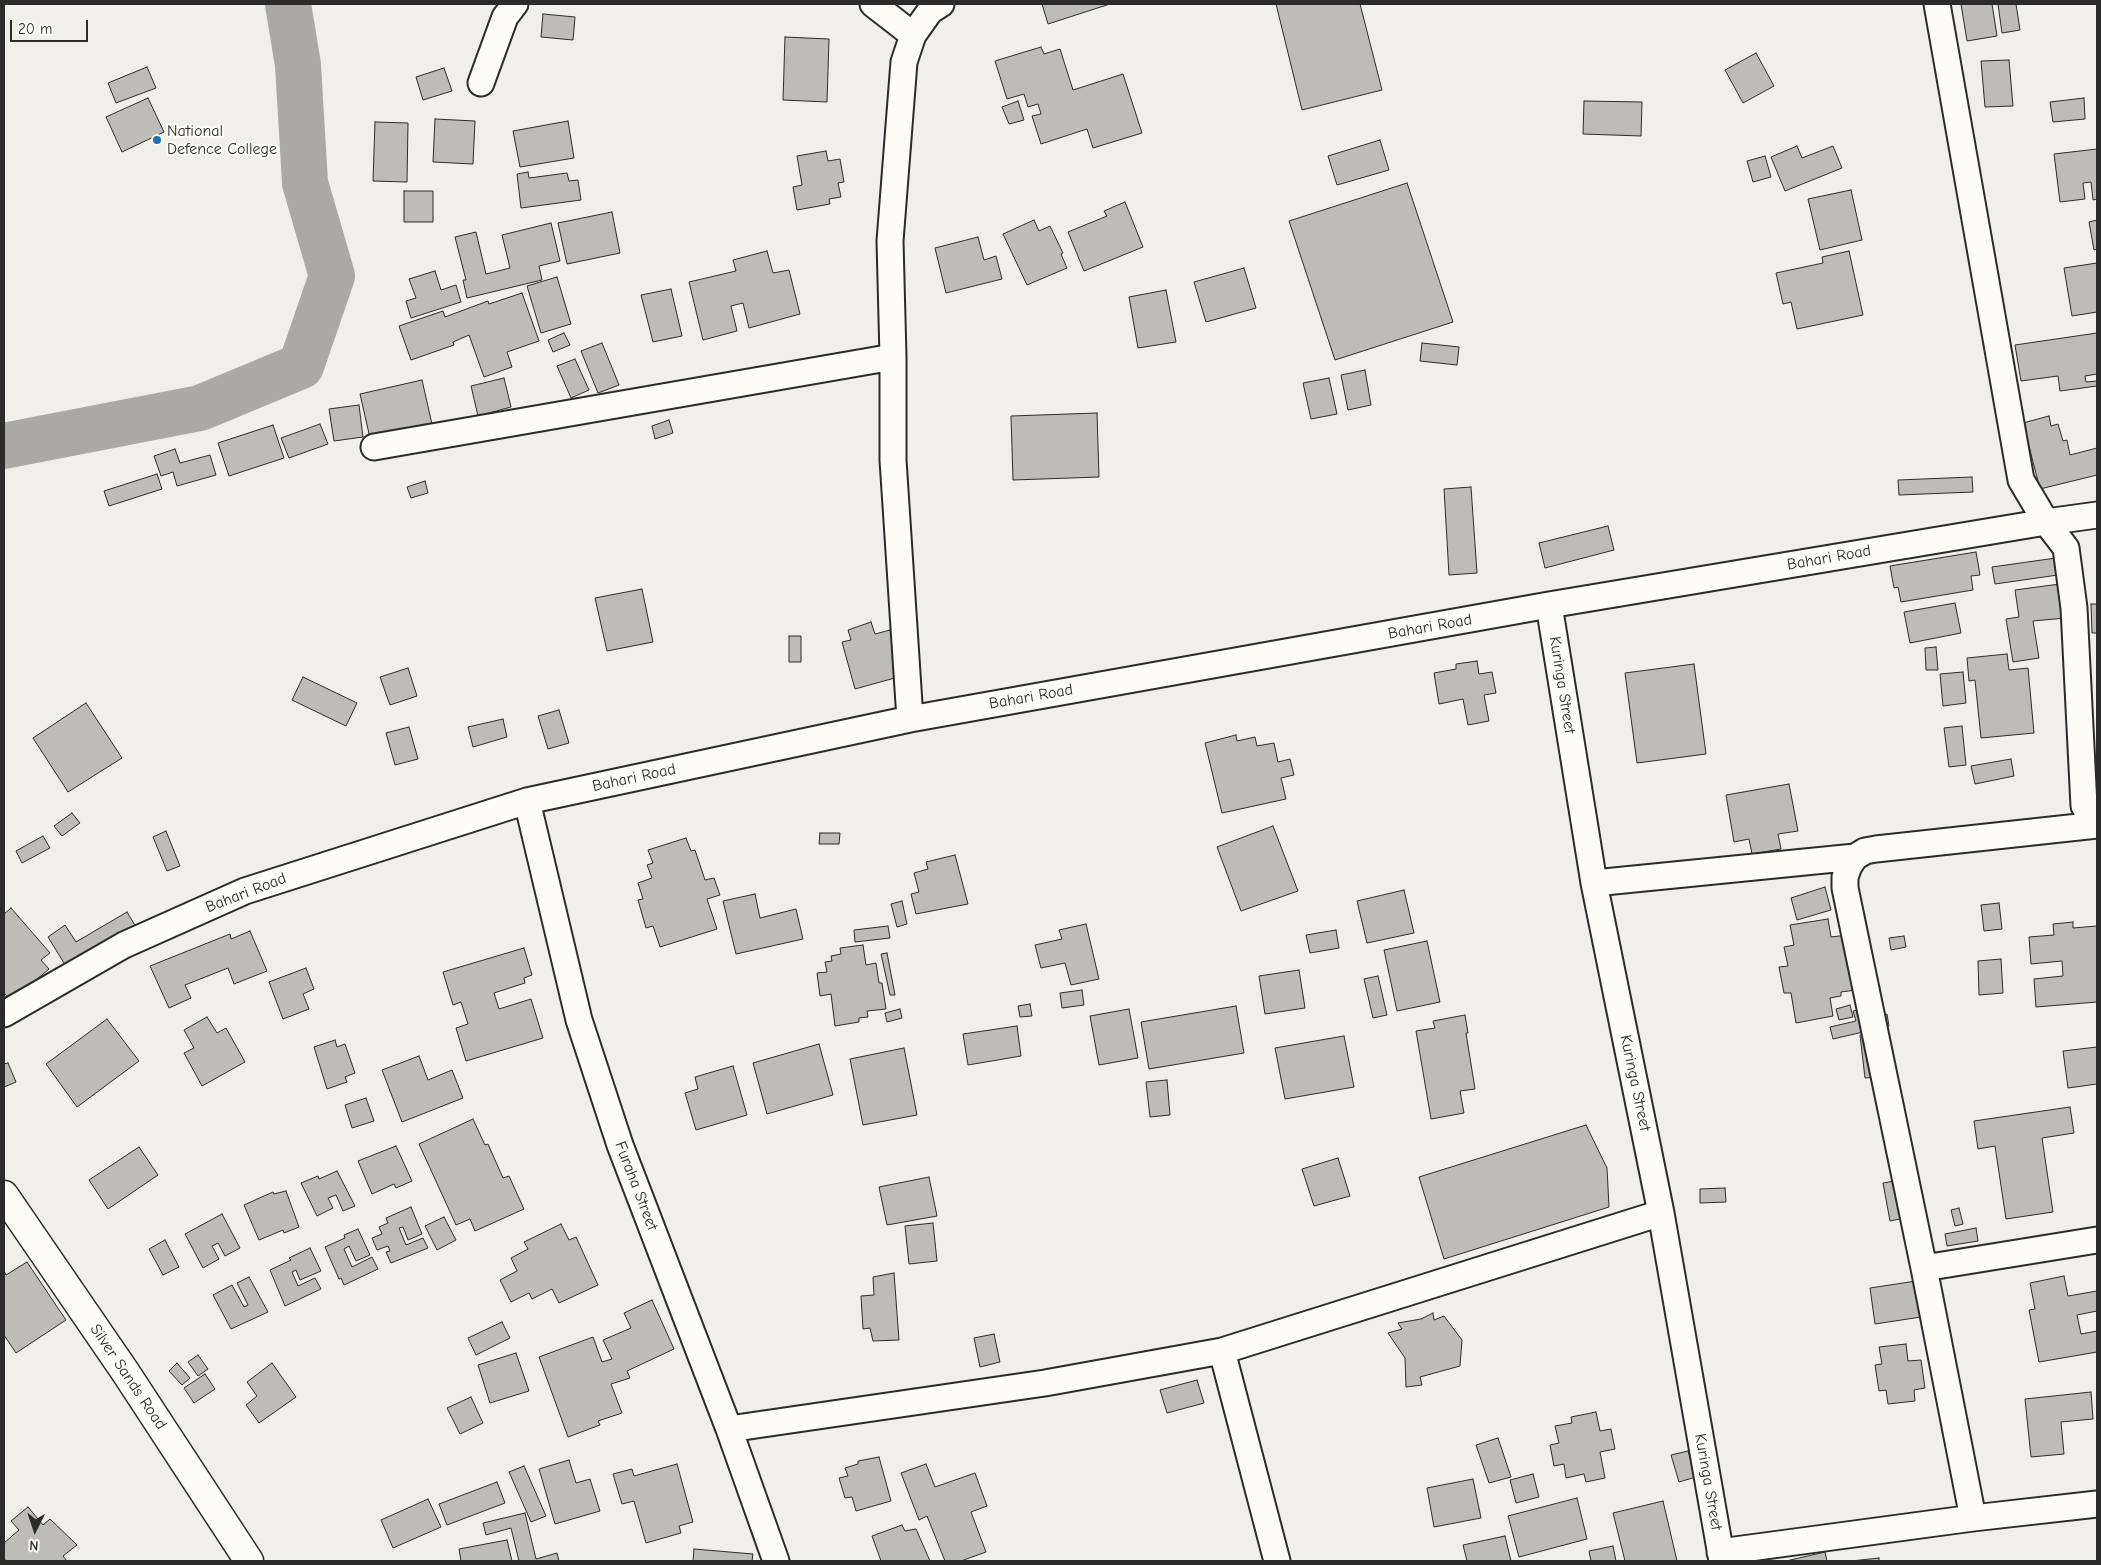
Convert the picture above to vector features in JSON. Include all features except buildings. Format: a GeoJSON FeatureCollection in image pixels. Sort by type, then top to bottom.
{"type":"FeatureCollection","features":[{"type":"Feature","properties":{"kind":"street"},"geometry":{"type":"LineString","coordinates":[[481,83],[505,17],[515,4]]}},
{"type":"Feature","properties":{"kind":"street"},"geometry":{"type":"LineString","coordinates":[[873,4],[913,35]]}},
{"type":"Feature","properties":{"kind":"street"},"geometry":{"type":"LineString","coordinates":[[910,719],[893,460],[890,241],[904,62],[913,35],[930,11],[941,4]]}},
{"type":"Feature","properties":{"kind":"street"},"geometry":{"type":"LineString","coordinates":[[1594,883],[1855,857],[1865,851],[1876,848],[2097,824],[2084,806],[2074,608],[2066,548],[2046,522],[2021,480],[1937,4]]}},
{"type":"Feature","properties":{"kind":"street"},"geometry":{"type":"LineString","coordinates":[[374,447],[893,357]]}},
{"type":"Feature","properties":{"kind":"street","name":"Bahari Road"},"geometry":{"type":"LineString","coordinates":[[4,1014],[124,945],[245,891],[527,801],[910,719],[1549,606],[2097,515]]}},
{"type":"Feature","properties":{"kind":"street","name":"Kuringa Street"},"geometry":{"type":"LineString","coordinates":[[1549,606],[1594,883],[1662,1213],[1721,1557]]}},
{"type":"Feature","properties":{"kind":"street","name":"Furaha Street"},"geometry":{"type":"LineString","coordinates":[[527,801],[579,1020],[620,1145],[729,1429],[776,1561]]}},
{"type":"Feature","properties":{"kind":"street"},"geometry":{"type":"LineString","coordinates":[[1855,857],[1845,877],[1845,888],[1924,1268],[1973,1518]]}},
{"type":"Feature","properties":{"kind":"street","name":"Silver Sands Road"},"geometry":{"type":"LineString","coordinates":[[4,1195],[126,1373],[249,1561]]}},
{"type":"Feature","properties":{"kind":"street"},"geometry":{"type":"LineString","coordinates":[[729,1429],[1046,1383],[1222,1351],[1662,1213]]}},
{"type":"Feature","properties":{"kind":"street"},"geometry":{"type":"LineString","coordinates":[[1924,1268],[2097,1240]]}},
{"type":"Feature","properties":{"kind":"street"},"geometry":{"type":"LineString","coordinates":[[1222,1351],[1277,1561]]}},
{"type":"Feature","properties":{"kind":"street"},"geometry":{"type":"LineString","coordinates":[[1721,1557],[1973,1518],[2097,1504]]}},
{"type":"Feature","properties":{"kind":"waterway"},"geometry":{"type":"LineString","coordinates":[[4,446],[200,408],[301,366],[332,276],[305,183],[298,65],[288,4]]}},
{"type":"Feature","properties":{"kind":"place","name":"National Defence College"},"geometry":{"type":"Point","coordinates":[157,140]}}]}
